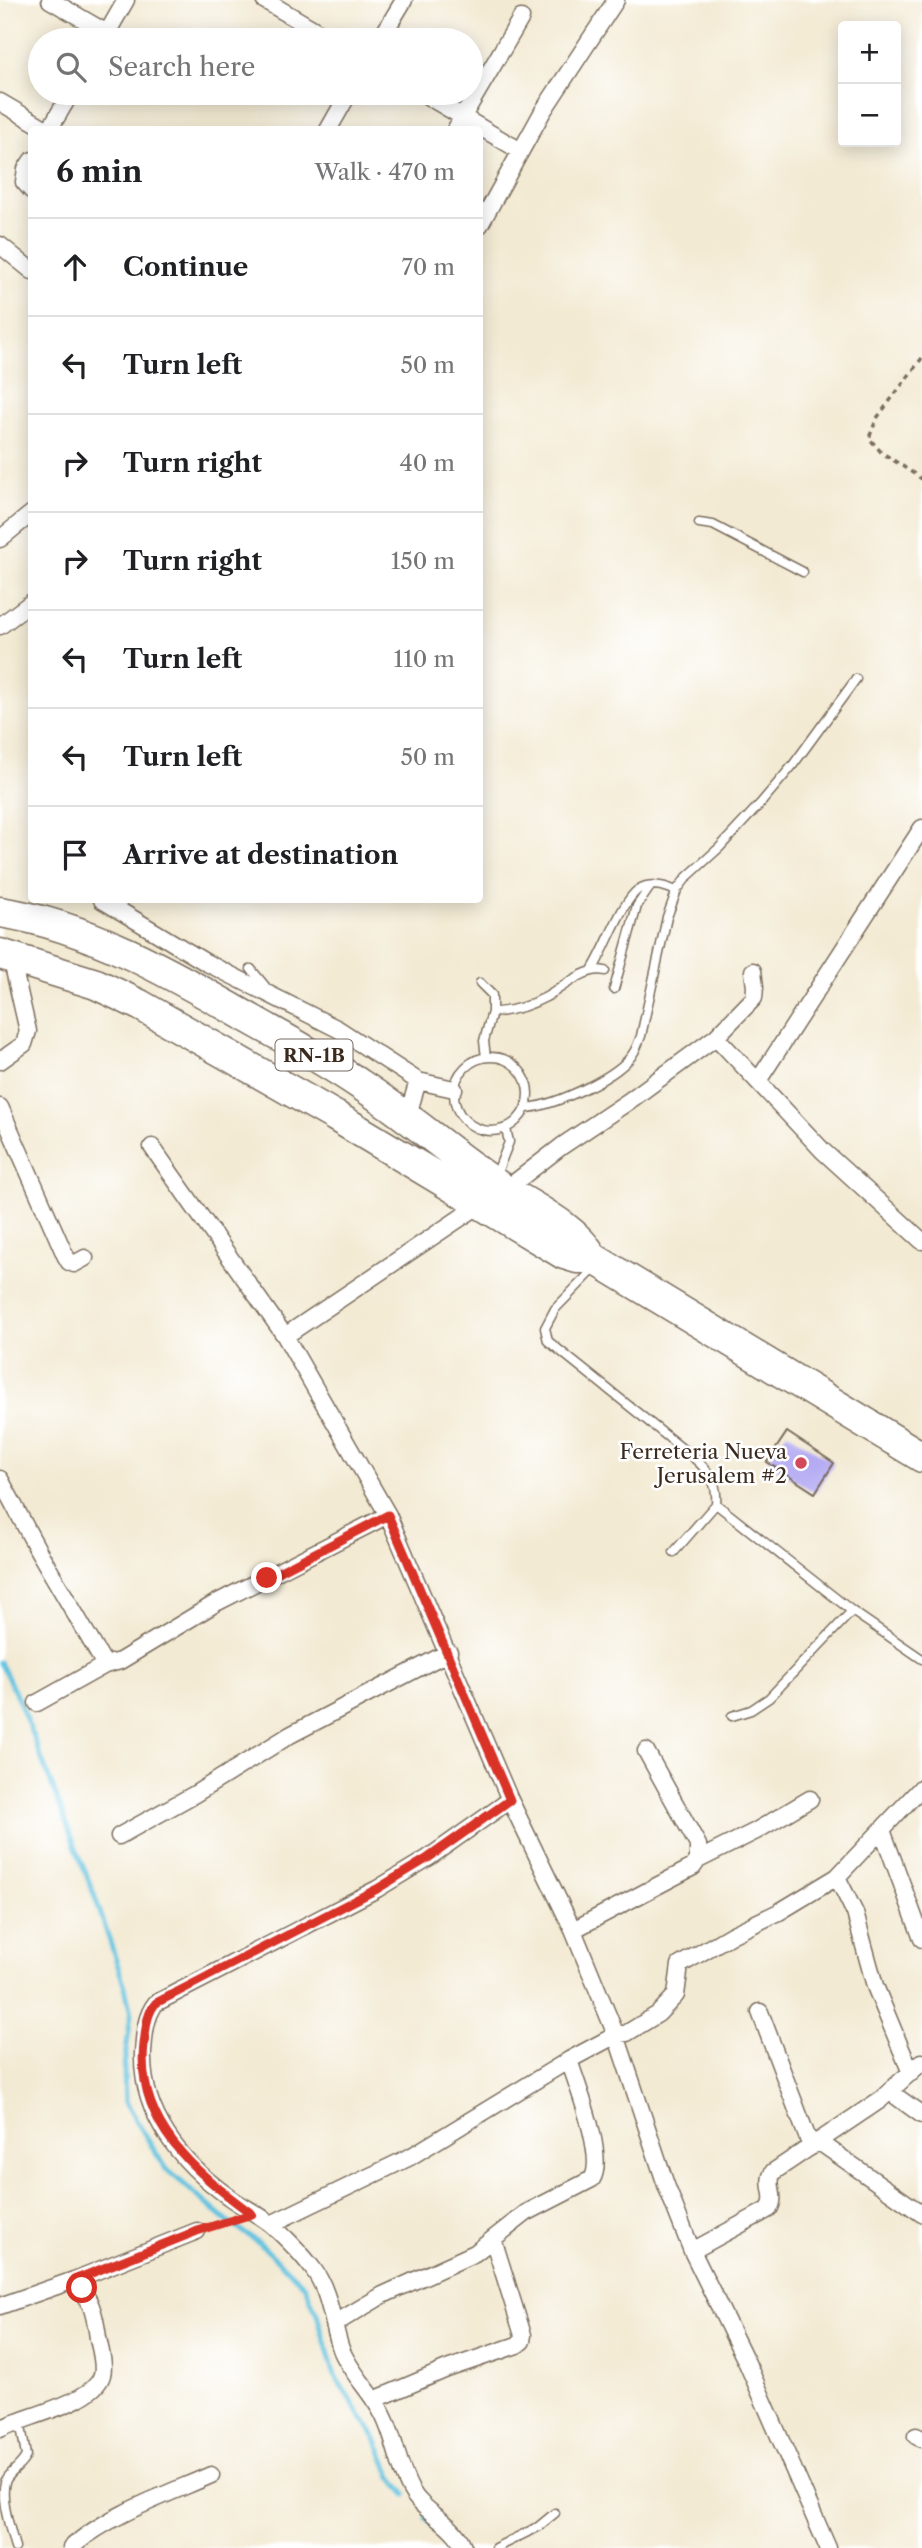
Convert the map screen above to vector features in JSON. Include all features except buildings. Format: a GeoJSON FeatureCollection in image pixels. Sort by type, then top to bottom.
{"type":"FeatureCollection","features":[{"type":"Feature","properties":{"kind":"highway","name":"RN-1B"},"geometry":{"type":"LineString","coordinates":[[0,912],[32,919],[90,939],[185,982],[328,1064],[407,1118],[493,1192]]}},
{"type":"Feature","properties":{"kind":"highway","name":"RN-1B"},"geometry":{"type":"LineString","coordinates":[[6,955],[96,984],[140,1005],[324,1109],[574,1234],[597,1261],[922,1457]]}},
{"type":"Feature","properties":{"kind":"street"},"geometry":{"type":"LineString","coordinates":[[50,0],[92,28]]}},
{"type":"Feature","properties":{"kind":"street"},"geometry":{"type":"LineString","coordinates":[[110,28],[126,0]]}},
{"type":"Feature","properties":{"kind":"street"},"geometry":{"type":"LineString","coordinates":[[387,28],[404,0]]}},
{"type":"Feature","properties":{"kind":"street"},"geometry":{"type":"LineString","coordinates":[[483,219],[519,150],[612,1]]}},
{"type":"Feature","properties":{"kind":"street"},"geometry":{"type":"LineString","coordinates":[[271,2],[313,28]]}},
{"type":"Feature","properties":{"kind":"street"},"geometry":{"type":"LineString","coordinates":[[483,82],[521,18]]}},
{"type":"Feature","properties":{"kind":"street"},"geometry":{"type":"LineString","coordinates":[[0,102],[42,126]]}},
{"type":"Feature","properties":{"kind":"street"},"geometry":{"type":"LineString","coordinates":[[51,126],[64,105]]}},
{"type":"Feature","properties":{"kind":"street"},"geometry":{"type":"LineString","coordinates":[[330,126],[342,105]]}},
{"type":"Feature","properties":{"kind":"street"},"geometry":{"type":"LineString","coordinates":[[437,105],[459,123],[470,105]]}},
{"type":"Feature","properties":{"kind":"street"},"geometry":{"type":"LineString","coordinates":[[483,134],[519,150]]}},
{"type":"Feature","properties":{"kind":"street"},"geometry":{"type":"LineString","coordinates":[[28,166],[24,182],[28,186]]}},
{"type":"Feature","properties":{"kind":"street"},"geometry":{"type":"LineString","coordinates":[[0,245],[28,268]]}},
{"type":"Feature","properties":{"kind":"street"},"geometry":{"type":"LineString","coordinates":[[0,538],[28,516]]}},
{"type":"Feature","properties":{"kind":"street"},"geometry":{"type":"LineString","coordinates":[[0,626],[28,605]]}},
{"type":"Feature","properties":{"kind":"street"},"geometry":{"type":"LineString","coordinates":[[758,1081],[922,828]]}},
{"type":"Feature","properties":{"kind":"street"},"geometry":{"type":"LineString","coordinates":[[107,903],[205,962],[338,1029],[418,1081],[454,1089]]}},
{"type":"Feature","properties":{"kind":"street"},"geometry":{"type":"LineString","coordinates":[[0,1062],[24,1044],[28,1031],[6,955]]}},
{"type":"Feature","properties":{"kind":"street"},"geometry":{"type":"LineString","coordinates":[[285,1335],[629,1101],[716,1037],[754,998],[753,971]]}},
{"type":"Feature","properties":{"kind":"street"},"geometry":{"type":"LineString","coordinates":[[716,1037],[822,1151],[922,1241]]}},
{"type":"Feature","properties":{"kind":"street"},"geometry":{"type":"LineString","coordinates":[[407,1118],[418,1081]]}},
{"type":"Feature","properties":{"kind":"street"},"geometry":{"type":"LineString","coordinates":[[0,1107],[65,1255],[69,1262],[74,1264],[85,1258]]}},
{"type":"Feature","properties":{"kind":"street"},"geometry":{"type":"LineString","coordinates":[[152,1147],[285,1335],[388,1515],[449,1652],[510,1800],[573,1930],[616,2035],[666,2186],[692,2251],[747,2363],[828,2548]]}},
{"type":"Feature","properties":{"kind":"street"},"geometry":{"type":"LineString","coordinates":[[0,1479],[38,1552],[105,1665]]}},
{"type":"Feature","properties":{"kind":"street"},"geometry":{"type":"LineString","coordinates":[[37,1703],[105,1665],[120,1661],[216,1603],[388,1515]]}},
{"type":"Feature","properties":{"kind":"street"},"geometry":{"type":"LineString","coordinates":[[119,1836],[195,1794],[290,1735],[449,1652]]}},
{"type":"Feature","properties":{"kind":"street"},"geometry":{"type":"LineString","coordinates":[[646,1751],[698,1846],[698,1860]]}},
{"type":"Feature","properties":{"kind":"street"},"geometry":{"type":"LineString","coordinates":[[271,2224],[410,2157],[569,2060],[616,2035],[627,2033],[667,2008],[676,1996],[678,1972],[682,1963],[770,1917],[837,1877],[922,1787]]}},
{"type":"Feature","properties":{"kind":"street"},"geometry":{"type":"LineString","coordinates":[[573,1930],[693,1867],[698,1860],[756,1831],[810,1799]]}},
{"type":"Feature","properties":{"kind":"street"},"geometry":{"type":"LineString","coordinates":[[464,2548],[459,2536],[425,2507],[410,2489],[387,2425],[342,2351],[325,2293],[313,2269],[271,2224],[213,2186],[193,2166],[150,2107],[144,2080],[143,2050],[147,2020],[153,2006],[172,1993],[377,1889],[428,1858],[510,1800]]}},
{"type":"Feature","properties":{"kind":"street"},"geometry":{"type":"LineString","coordinates":[[882,1830],[922,1939]]}},
{"type":"Feature","properties":{"kind":"street"},"geometry":{"type":"LineString","coordinates":[[692,2251],[769,2209],[774,2198],[769,2183],[773,2172],[890,2092],[917,2067],[875,1986],[855,1913],[837,1877]]}},
{"type":"Feature","properties":{"kind":"street"},"geometry":{"type":"LineString","coordinates":[[760,2012],[815,2144],[922,2214]]}},
{"type":"Feature","properties":{"kind":"street"},"geometry":{"type":"LineString","coordinates":[[334,2325],[383,2295],[464,2259],[493,2239],[510,2223],[587,2183],[596,2173],[592,2138],[569,2060]]}},
{"type":"Feature","properties":{"kind":"street"},"geometry":{"type":"LineString","coordinates":[[890,2092],[922,2115]]}},
{"type":"Feature","properties":{"kind":"street"},"geometry":{"type":"LineString","coordinates":[[0,2306],[197,2231]]}},
{"type":"Feature","properties":{"kind":"street"},"geometry":{"type":"LineString","coordinates":[[374,2400],[522,2341],[523,2335],[493,2239]]}},
{"type":"Feature","properties":{"kind":"street"},"geometry":{"type":"LineString","coordinates":[[0,2429],[84,2396],[95,2388],[101,2379],[103,2369],[95,2316],[87,2295],[74,2280]]}},
{"type":"Feature","properties":{"kind":"street"},"geometry":{"type":"LineString","coordinates":[[71,2548],[83,2537],[128,2513],[211,2475]]}},
{"type":"Feature","properties":{"kind":"lane"},"geometry":{"type":"LineString","coordinates":[[699,523],[713,525],[803,572]]}},
{"type":"Feature","properties":{"kind":"lane"},"geometry":{"type":"LineString","coordinates":[[527,1108],[545,1106],[572,1096],[621,1066],[634,1054],[641,1036],[667,916],[676,891],[760,804],[793,765],[856,679]]}},
{"type":"Feature","properties":{"kind":"lane"},"geometry":{"type":"LineString","coordinates":[[492,1012],[516,1009],[543,999],[592,970],[632,896],[638,890],[662,886],[676,891]]}},
{"type":"Feature","properties":{"kind":"lane"},"geometry":{"type":"LineString","coordinates":[[614,989],[637,906],[645,891],[651,887]]}},
{"type":"Feature","properties":{"kind":"lane"},"geometry":{"type":"LineString","coordinates":[[251,969],[277,998]]}},
{"type":"Feature","properties":{"kind":"lane"},"geometry":{"type":"LineString","coordinates":[[592,970],[605,971]]}},
{"type":"Feature","properties":{"kind":"lane"},"geometry":{"type":"LineString","coordinates":[[480,983],[492,995],[492,1012],[484,1041],[486,1057]]}},
{"type":"Feature","properties":{"kind":"lane"},"geometry":{"type":"LineString","coordinates":[[486,1057],[499,1057],[511,1062],[521,1070],[527,1082],[527,1108],[522,1117],[506,1129],[479,1129],[468,1123],[459,1113],[454,1101],[457,1077],[464,1067],[474,1060],[486,1057]]}},
{"type":"Feature","properties":{"kind":"lane"},"geometry":{"type":"LineString","coordinates":[[493,1192],[509,1142],[506,1129]]}},
{"type":"Feature","properties":{"kind":"lane"},"geometry":{"type":"LineString","coordinates":[[597,1261],[555,1309],[545,1328],[545,1335],[548,1341],[571,1361],[705,1467],[716,1486],[716,1504],[674,1552]]}},
{"type":"Feature","properties":{"kind":"lane"},"geometry":{"type":"LineString","coordinates":[[716,1504],[852,1611],[922,1659]]}},
{"type":"Feature","properties":{"kind":"lane"},"geometry":{"type":"LineString","coordinates":[[732,1716],[751,1710],[769,1698],[852,1611]]}},
{"type":"Feature","properties":{"kind":"lane"},"geometry":{"type":"LineString","coordinates":[[15,2421],[22,2432],[26,2456],[5,2482],[3,2496],[15,2548]]}},
{"type":"Feature","properties":{"kind":"lane"},"geometry":{"type":"LineString","coordinates":[[495,2548],[538,2527],[555,2513]]}},
{"type":"Feature","properties":{"kind":"path"},"geometry":{"type":"LineString","coordinates":[[922,358],[877,418],[869,438],[881,452],[922,479]]}},
{"type":"Feature","properties":{"kind":"path"},"geometry":{"type":"LineString","coordinates":[[197,2231],[252,2214]]}},
{"type":"Feature","properties":{"kind":"waterway"},"geometry":{"type":"LineString","coordinates":[[0,1662],[20,1703],[95,1897],[125,1987],[131,2014],[124,2067],[125,2102],[165,2168],[229,2223],[258,2242],[305,2286],[317,2314],[335,2376],[377,2441],[392,2477],[406,2495]]}},
{"type":"Feature","properties":{"kind":"waterway"},"geometry":{"type":"LineString","coordinates":[[426,2518],[447,2540],[449,2548]]}},
{"type":"Feature","properties":{"kind":"place","name":"Ferreteria Nueva Jerusalem #2"},"geometry":{"type":"Point","coordinates":[801,1463]}},
{"type":"Feature","properties":{"kind":"route"},"geometry":{"type":"LineString","coordinates":[[82,2288],[74,2280],[197,2231],[252,2214],[202,2176],[178,2149],[150,2107],[144,2080],[143,2050],[147,2020],[153,2006],[172,1993],[377,1889],[428,1858],[510,1800],[449,1652],[388,1515],[267,1578]]}}]}
